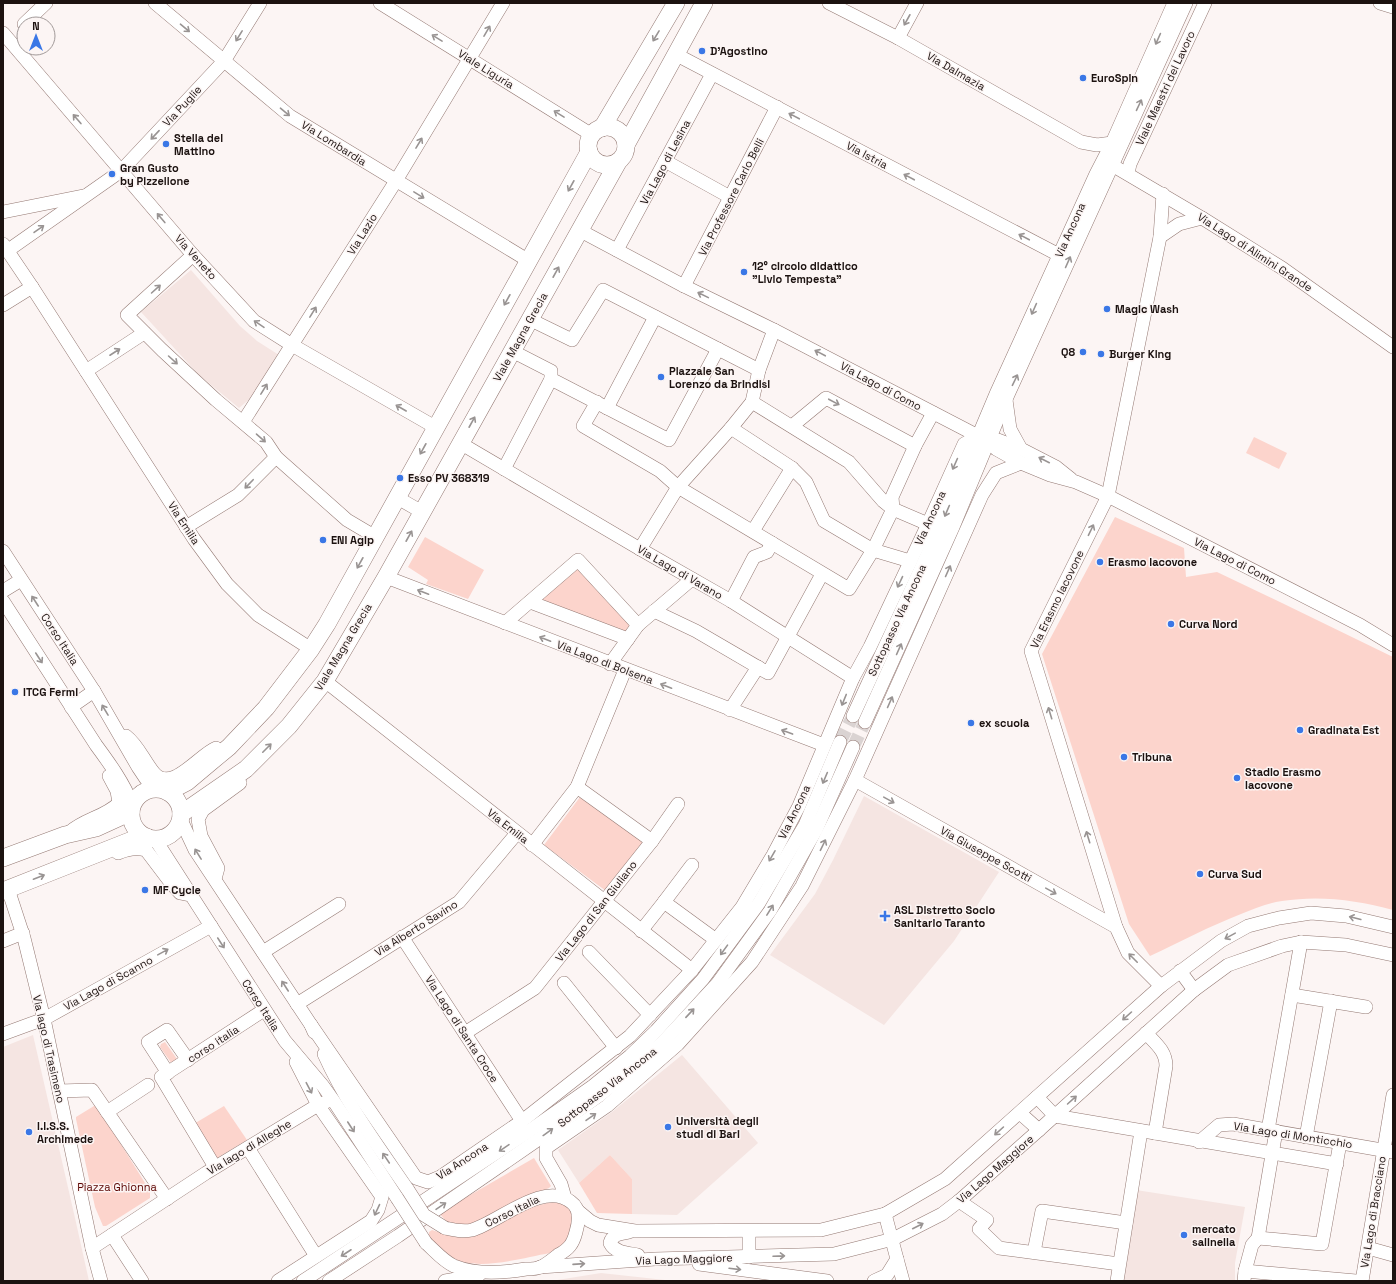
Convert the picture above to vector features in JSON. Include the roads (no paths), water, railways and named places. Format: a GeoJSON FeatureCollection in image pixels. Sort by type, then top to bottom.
{"type":"FeatureCollection","features":[{"type":"Feature","properties":{"kind":"main road"},"geometry":{"type":"LineString","coordinates":[[618,162],[610,165],[601,164],[594,159],[589,152],[588,146],[676,3]]}},
{"type":"Feature","properties":{"kind":"main road","name":"Viale Magna Grecia"},"geometry":{"type":"LineString","coordinates":[[181,817],[246,769],[289,726],[325,681],[386,577],[579,230],[618,162],[624,155],[626,145],[704,3]]}},
{"type":"Feature","properties":{"kind":"main road"},"geometry":{"type":"LineString","coordinates":[[597,131],[610,127],[618,131],[624,137],[626,145]]}},
{"type":"Feature","properties":{"kind":"main road"},"geometry":{"type":"LineString","coordinates":[[3,858],[65,835],[92,829],[127,806],[142,792],[187,782],[229,747],[266,708],[311,649],[327,624],[374,536],[589,152]]}},
{"type":"Feature","properties":{"kind":"main road"},"geometry":{"type":"LineString","coordinates":[[5,890],[132,840],[149,842],[164,838],[171,834],[177,828],[181,817],[180,805],[165,786]]}},
{"type":"Feature","properties":{"kind":"main road"},"geometry":{"type":"LineString","coordinates":[[127,806],[132,822],[138,832],[149,842]]}},
{"type":"Feature","properties":{"kind":"street"},"geometry":{"type":"LineString","coordinates":[[32,16],[46,3]]}},
{"type":"Feature","properties":{"kind":"street","name":"Via Lombardia"},"geometry":{"type":"LineString","coordinates":[[155,3],[290,116],[529,261]]}},
{"type":"Feature","properties":{"kind":"street","name":"Via Puglie"},"geometry":{"type":"LineString","coordinates":[[5,248],[88,195],[121,171],[224,61],[260,3]]}},
{"type":"Feature","properties":{"kind":"street","name":"Viale Liguria"},"geometry":{"type":"LineString","coordinates":[[380,3],[470,59],[597,131]]}},
{"type":"Feature","properties":{"kind":"street","name":"Via Lazio"},"geometry":{"type":"LineString","coordinates":[[243,422],[396,181],[503,3]]}},
{"type":"Feature","properties":{"kind":"street","name":"Via Dalmazia"},"geometry":{"type":"LineString","coordinates":[[830,3],[898,38],[1081,142],[1097,145],[1112,143]]}},
{"type":"Feature","properties":{"kind":"street"},"geometry":{"type":"LineString","coordinates":[[898,38],[917,3]]}},
{"type":"Feature","properties":{"kind":"street","name":"Via Ancona"},"geometry":{"type":"LineString","coordinates":[[984,439],[996,394],[1058,256],[1112,143],[1174,3]]}},
{"type":"Feature","properties":{"kind":"street","name":"Via Ancona"},"geometry":{"type":"LineString","coordinates":[[984,439],[1006,399],[1186,3]]}},
{"type":"Feature","properties":{"kind":"street","name":"Viale Maestri del Lavoro"},"geometry":{"type":"LineString","coordinates":[[1128,173],[1130,164],[1205,3]]}},
{"type":"Feature","properties":{"kind":"street"},"geometry":{"type":"LineString","coordinates":[[1380,3],[1393,7]]}},
{"type":"Feature","properties":{"kind":"street"},"geometry":{"type":"LineString","coordinates":[[5,39],[16,30]]}},
{"type":"Feature","properties":{"kind":"street","name":"Via Veneto"},"geometry":{"type":"LineString","coordinates":[[5,39],[193,255],[254,321],[292,345],[435,427]]}},
{"type":"Feature","properties":{"kind":"street","name":"Via Istria"},"geometry":{"type":"LineString","coordinates":[[675,54],[1058,256]]}},
{"type":"Feature","properties":{"kind":"street","name":"Via Lago di Lesina"},"geometry":{"type":"LineString","coordinates":[[617,250],[712,74]]}},
{"type":"Feature","properties":{"kind":"street","name":"Via Professore Carlo Belli"},"geometry":{"type":"LineString","coordinates":[[684,286],[777,107]]}},
{"type":"Feature","properties":{"kind":"street","name":"Via Dalmazia"},"geometry":{"type":"LineString","coordinates":[[1081,142],[1094,157],[1096,174]]}},
{"type":"Feature","properties":{"kind":"street"},"geometry":{"type":"LineString","coordinates":[[665,162],[730,197]]}},
{"type":"Feature","properties":{"kind":"street","name":"Via Lago di Alimini Grande"},"geometry":{"type":"LineString","coordinates":[[1112,164],[1282,268],[1393,347]]}},
{"type":"Feature","properties":{"kind":"street","name":"Via Erasmo Iacovone"},"geometry":{"type":"LineString","coordinates":[[1161,986],[1128,953],[1116,927],[1031,651],[1108,496],[1160,237],[1163,194]]}},
{"type":"Feature","properties":{"kind":"street","name":"Via Puglie"},"geometry":{"type":"LineString","coordinates":[[3,212],[88,195]]}},
{"type":"Feature","properties":{"kind":"street"},"geometry":{"type":"LineString","coordinates":[[1160,237],[1179,224],[1202,218]]}},
{"type":"Feature","properties":{"kind":"street","name":"Via Lago di Como"},"geometry":{"type":"LineString","coordinates":[[579,230],[684,286],[774,330],[984,439],[996,450],[1021,463],[1050,475],[1076,482],[1108,496],[1360,625],[1393,645]]}},
{"type":"Feature","properties":{"kind":"street","name":"Via Emilia"},"geometry":{"type":"LineString","coordinates":[[5,248],[32,287],[186,527],[227,584],[258,615],[311,649]]}},
{"type":"Feature","properties":{"kind":"street"},"geometry":{"type":"LineString","coordinates":[[193,255],[128,315],[144,333],[196,382],[266,442],[276,456],[347,520],[374,536]]}},
{"type":"Feature","properties":{"kind":"street"},"geometry":{"type":"LineString","coordinates":[[3,305],[32,287]]}},
{"type":"Feature","properties":{"kind":"street"},"geometry":{"type":"LineString","coordinates":[[530,319],[572,340],[603,290],[759,370]]}},
{"type":"Feature","properties":{"kind":"street"},"geometry":{"type":"LineString","coordinates":[[655,317],[602,405],[583,426],[660,471],[678,487],[849,589],[873,550],[893,509],[892,497],[915,446],[933,413]]}},
{"type":"Feature","properties":{"kind":"street"},"geometry":{"type":"LineString","coordinates":[[640,549],[678,487],[731,428],[752,402],[759,370],[774,330]]}},
{"type":"Feature","properties":{"kind":"street"},"geometry":{"type":"LineString","coordinates":[[86,371],[144,333]]}},
{"type":"Feature","properties":{"kind":"street"},"geometry":{"type":"LineString","coordinates":[[551,379],[669,440],[718,349]]}},
{"type":"Feature","properties":{"kind":"street"},"geometry":{"type":"LineString","coordinates":[[504,469],[551,379],[551,371],[512,351]]}},
{"type":"Feature","properties":{"kind":"street"},"geometry":{"type":"LineString","coordinates":[[792,426],[826,398],[915,446]]}},
{"type":"Feature","properties":{"kind":"street"},"geometry":{"type":"LineString","coordinates":[[1006,399],[1010,429],[1022,449]]}},
{"type":"Feature","properties":{"kind":"street"},"geometry":{"type":"LineString","coordinates":[[752,402],[849,462],[883,501],[893,509],[931,526]]}},
{"type":"Feature","properties":{"kind":"street"},"geometry":{"type":"LineString","coordinates":[[731,428],[792,468],[806,482],[824,521],[873,550],[910,561]]}},
{"type":"Feature","properties":{"kind":"street","name":"Via Lago di Como"},"geometry":{"type":"LineString","coordinates":[[984,439],[998,440],[1022,449],[1056,466],[1076,482]]}},
{"type":"Feature","properties":{"kind":"street","name":"Sottopasso Via Ancona"},"geometry":{"type":"LineString","coordinates":[[853,716],[931,526],[984,439]]}},
{"type":"Feature","properties":{"kind":"street","name":"Sottopasso Via Ancona"},"geometry":{"type":"LineString","coordinates":[[865,722],[953,527],[984,439]]}},
{"type":"Feature","properties":{"kind":"street","name":"Via Lago di Varano"},"geometry":{"type":"LineString","coordinates":[[460,443],[731,601],[853,678]]}},
{"type":"Feature","properties":{"kind":"street"},"geometry":{"type":"LineString","coordinates":[[186,527],[238,495],[276,456]]}},
{"type":"Feature","properties":{"kind":"street"},"geometry":{"type":"LineString","coordinates":[[1021,463],[996,473],[982,495],[855,780],[802,886],[752,962],[678,1044],[607,1106],[546,1148],[546,1158],[561,1184],[565,1198],[573,1203],[578,1211],[590,1221],[598,1225],[635,1231],[821,1230],[885,1214],[945,1179],[1161,986],[1221,941],[1248,926],[1279,918],[1311,913],[1346,916],[1393,927]]}},
{"type":"Feature","properties":{"kind":"street"},"geometry":{"type":"LineString","coordinates":[[753,531],[792,468]]}},
{"type":"Feature","properties":{"kind":"street"},"geometry":{"type":"LineString","coordinates":[[396,497],[422,512]]}},
{"type":"Feature","properties":{"kind":"street","name":"Via Ancona"},"geometry":{"type":"LineString","coordinates":[[311,1025],[416,1178],[428,1182],[440,1178],[522,1121],[616,1048],[630,1036],[692,970],[742,907],[799,806],[853,678],[870,647],[910,561],[931,526]]}},
{"type":"Feature","properties":{"kind":"street"},"geometry":{"type":"LineString","coordinates":[[953,527],[958,548]]}},
{"type":"Feature","properties":{"kind":"street"},"geometry":{"type":"LineString","coordinates":[[731,601],[754,556],[767,552],[772,544]]}},
{"type":"Feature","properties":{"kind":"street","name":"Corso Italia"},"geometry":{"type":"LineString","coordinates":[[3,551],[94,692],[146,779],[165,786]]}},
{"type":"Feature","properties":{"kind":"street"},"geometry":{"type":"LineString","coordinates":[[506,623],[578,560],[638,625]]}},
{"type":"Feature","properties":{"kind":"street"},"geometry":{"type":"LineString","coordinates":[[654,611],[696,631],[768,673],[822,574]]}},
{"type":"Feature","properties":{"kind":"street","name":"Via Lago di Bolsena"},"geometry":{"type":"LineString","coordinates":[[386,577],[625,670],[824,745]]}},
{"type":"Feature","properties":{"kind":"street"},"geometry":{"type":"LineString","coordinates":[[610,664],[638,625],[692,579]]}},
{"type":"Feature","properties":{"kind":"street"},"geometry":{"type":"LineString","coordinates":[[3,591],[21,580]]}},
{"type":"Feature","properties":{"kind":"street"},"geometry":{"type":"LineString","coordinates":[[3,601],[96,746],[112,766],[126,790],[127,806]]}},
{"type":"Feature","properties":{"kind":"street"},"geometry":{"type":"LineString","coordinates":[[530,602],[628,639]]}},
{"type":"Feature","properties":{"kind":"street"},"geometry":{"type":"LineString","coordinates":[[730,710],[758,667]]}},
{"type":"Feature","properties":{"kind":"street"},"geometry":{"type":"LineString","coordinates":[[532,845],[577,787],[625,670]]}},
{"type":"Feature","properties":{"kind":"street","name":"Via Emilia"},"geometry":{"type":"LineString","coordinates":[[325,681],[692,970]]}},
{"type":"Feature","properties":{"kind":"street"},"geometry":{"type":"LineString","coordinates":[[71,707],[94,692]]}},
{"type":"Feature","properties":{"kind":"street","name":"Sottopasso Via Ancona"},"geometry":{"type":"LineString","coordinates":[[329,1281],[398,1236],[536,1141],[600,1095],[637,1065],[759,903],[805,825],[840,742]]}},
{"type":"Feature","properties":{"kind":"street","name":"Sottopasso Via Ancona"},"geometry":{"type":"LineString","coordinates":[[303,1281],[529,1132],[593,1086],[630,1056],[660,1036],[717,984],[770,911],[816,830],[853,747]]}},
{"type":"Feature","properties":{"kind":"street","name":"Viale Magna Grecia"},"geometry":{"type":"LineString","coordinates":[[215,879],[218,868],[201,836],[198,819],[203,810],[243,781],[246,769]]}},
{"type":"Feature","properties":{"kind":"street","name":"Via Giuseppe Scotti"},"geometry":{"type":"LineString","coordinates":[[855,780],[1116,927]]}},
{"type":"Feature","properties":{"kind":"street"},"geometry":{"type":"LineString","coordinates":[[577,787],[652,841]]}},
{"type":"Feature","properties":{"kind":"street","name":"Via Lago di San Giuliano"},"geometry":{"type":"LineString","coordinates":[[465,1034],[535,988],[652,841],[678,804]]}},
{"type":"Feature","properties":{"kind":"street","name":"Corso Italia"},"geometry":{"type":"LineString","coordinates":[[181,817],[195,850],[311,1025],[335,1078],[349,1102],[424,1215],[445,1228],[457,1231],[470,1230],[484,1225],[530,1201],[544,1196],[554,1195],[565,1198]]}},
{"type":"Feature","properties":{"kind":"street","name":"Via Alberto Savino"},"geometry":{"type":"LineString","coordinates":[[297,1004],[459,902],[517,833]]}},
{"type":"Feature","properties":{"kind":"street","name":"Corso Italia"},"geometry":{"type":"LineString","coordinates":[[149,842],[192,896],[285,1041],[323,1086],[426,1243],[440,1257],[453,1265],[469,1271],[518,1271],[540,1267],[563,1253],[572,1244],[579,1222],[578,1211]]}},
{"type":"Feature","properties":{"kind":"street"},"geometry":{"type":"LineString","coordinates":[[641,931],[692,865]]}},
{"type":"Feature","properties":{"kind":"street","name":"Via lago di Trasimeno"},"geometry":{"type":"LineString","coordinates":[[5,890],[23,934],[44,1019],[92,1248],[101,1281]]}},
{"type":"Feature","properties":{"kind":"street"},"geometry":{"type":"LineString","coordinates":[[664,902],[719,936],[740,928]]}},
{"type":"Feature","properties":{"kind":"street"},"geometry":{"type":"LineString","coordinates":[[263,952],[339,904]]}},
{"type":"Feature","properties":{"kind":"street","name":"Via Lago di Scanno"},"geometry":{"type":"LineString","coordinates":[[3,1034],[44,1019],[211,926]]}},
{"type":"Feature","properties":{"kind":"street"},"geometry":{"type":"LineString","coordinates":[[3,941],[23,934]]}},
{"type":"Feature","properties":{"kind":"street","name":"Via Lago di Santa Croce"},"geometry":{"type":"LineString","coordinates":[[402,937],[522,1121]]}},
{"type":"Feature","properties":{"kind":"street"},"geometry":{"type":"LineString","coordinates":[[1301,942],[1272,1131],[1272,1154],[1258,1238],[1252,1245],[1245,1276],[1356,1281]]}},
{"type":"Feature","properties":{"kind":"street","name":"Via Lago Maggiore"},"geometry":{"type":"LineString","coordinates":[[540,1267],[655,1259],[834,1254],[893,1239],[942,1214],[959,1201],[1040,1130],[1194,990],[1228,965],[1282,946],[1301,942],[1346,944],[1393,955]]}},
{"type":"Feature","properties":{"kind":"street"},"geometry":{"type":"LineString","coordinates":[[588,952],[650,1015]]}},
{"type":"Feature","properties":{"kind":"street"},"geometry":{"type":"LineString","coordinates":[[1180,971],[1194,990]]}},
{"type":"Feature","properties":{"kind":"street"},"geometry":{"type":"LineString","coordinates":[[564,983],[616,1048]]}},
{"type":"Feature","properties":{"kind":"street"},"geometry":{"type":"LineString","coordinates":[[1292,995],[1366,1007]]}},
{"type":"Feature","properties":{"kind":"street"},"geometry":{"type":"LineString","coordinates":[[664,1001],[660,1036],[689,1032]]}},
{"type":"Feature","properties":{"kind":"street"},"geometry":{"type":"LineString","coordinates":[[1306,1137],[1331,1001]]}},
{"type":"Feature","properties":{"kind":"street","name":"corso italia"},"geometry":{"type":"LineString","coordinates":[[165,1075],[264,1010]]}},
{"type":"Feature","properties":{"kind":"street"},"geometry":{"type":"LineString","coordinates":[[188,1060],[167,1030],[148,1042],[216,1167]]}},
{"type":"Feature","properties":{"kind":"street"},"geometry":{"type":"LineString","coordinates":[[1146,1033],[1163,1052],[1166,1058],[1155,1134]]}},
{"type":"Feature","properties":{"kind":"street"},"geometry":{"type":"LineString","coordinates":[[278,1281],[371,1221],[378,1210],[382,1197],[318,1105],[285,1041]]}},
{"type":"Feature","properties":{"kind":"street"},"geometry":{"type":"LineString","coordinates":[[107,1112],[148,1085]]}},
{"type":"Feature","properties":{"kind":"street"},"geometry":{"type":"LineString","coordinates":[[59,1091],[92,1090],[167,1199]]}},
{"type":"Feature","properties":{"kind":"street","name":"Via Lago di Bracciano"},"geometry":{"type":"LineString","coordinates":[[1362,1281],[1388,1151],[1393,1095]]}},
{"type":"Feature","properties":{"kind":"street"},"geometry":{"type":"LineString","coordinates":[[1037,1097],[1055,1116]]}},
{"type":"Feature","properties":{"kind":"street","name":"Via lago di Alleghe"},"geometry":{"type":"LineString","coordinates":[[112,1235],[216,1167],[318,1105],[333,1100]]}},
{"type":"Feature","properties":{"kind":"street"},"geometry":{"type":"LineString","coordinates":[[1020,1113],[1040,1130]]}},
{"type":"Feature","properties":{"kind":"street","name":"Via Lago di Monticchio"},"geometry":{"type":"LineString","coordinates":[[1055,1116],[1199,1142],[1336,1164]]}},
{"type":"Feature","properties":{"kind":"street","name":"Via Lago di Monticchio"},"geometry":{"type":"LineString","coordinates":[[1199,1142],[1219,1125],[1233,1124],[1388,1151]]}},
{"type":"Feature","properties":{"kind":"street"},"geometry":{"type":"LineString","coordinates":[[1117,1281],[1141,1132]]}},
{"type":"Feature","properties":{"kind":"street"},"geometry":{"type":"LineString","coordinates":[[1258,1238],[1322,1244],[1340,1143]]}},
{"type":"Feature","properties":{"kind":"street"},"geometry":{"type":"LineString","coordinates":[[248,1148],[316,1256]]}},
{"type":"Feature","properties":{"kind":"street"},"geometry":{"type":"LineString","coordinates":[[959,1201],[988,1220],[979,1229],[999,1248],[1120,1264]]}},
{"type":"Feature","properties":{"kind":"street"},"geometry":{"type":"LineString","coordinates":[[1034,1252],[1042,1211],[1126,1223]]}},
{"type":"Feature","properties":{"kind":"street"},"geometry":{"type":"LineString","coordinates":[[885,1214],[893,1239],[903,1281]]}},
{"type":"Feature","properties":{"kind":"street"},"geometry":{"type":"LineString","coordinates":[[635,1231],[615,1235],[611,1239],[610,1243],[612,1248],[618,1251],[655,1259],[827,1281]]}},
{"type":"Feature","properties":{"kind":"street"},"geometry":{"type":"LineString","coordinates":[[749,1231],[749,1257]]}},
{"type":"Feature","properties":{"kind":"street"},"geometry":{"type":"LineString","coordinates":[[92,1248],[112,1235],[142,1281]]}},
{"type":"Feature","properties":{"kind":"street"},"geometry":{"type":"LineString","coordinates":[[426,1243],[453,1280],[496,1272]]}},
{"type":"Feature","properties":{"kind":"street"},"geometry":{"type":"LineString","coordinates":[[1368,1248],[1393,1255]]}},
{"type":"Feature","properties":{"kind":"street"},"geometry":{"type":"LineString","coordinates":[[874,1281],[887,1275],[897,1259]]}},
{"type":"Feature","properties":{"kind":"street"},"geometry":{"type":"LineString","coordinates":[[510,1281],[518,1271]]}},
{"type":"Feature","properties":{"kind":"tunnel"},"geometry":{"type":"LineString","coordinates":[[840,742],[853,716]]}},
{"type":"Feature","properties":{"kind":"tunnel"},"geometry":{"type":"LineString","coordinates":[[853,747],[865,722]]}},
{"type":"Feature","properties":{"kind":"place","name":"D'Agostino"},"geometry":{"type":"Point","coordinates":[702,51]}},
{"type":"Feature","properties":{"kind":"place","name":"EuroSpin"},"geometry":{"type":"Point","coordinates":[1083,78]}},
{"type":"Feature","properties":{"kind":"place","name":"Stella del Mattino"},"geometry":{"type":"Point","coordinates":[166,144]}},
{"type":"Feature","properties":{"kind":"place","name":"Gran Gusto by Pizzellone"},"geometry":{"type":"Point","coordinates":[112,174]}},
{"type":"Feature","properties":{"kind":"place","name":"12° circolo didattico \"Livio Tempesta\""},"geometry":{"type":"Point","coordinates":[744,272]}},
{"type":"Feature","properties":{"kind":"place","name":"Magic Wash"},"geometry":{"type":"Point","coordinates":[1107,309]}},
{"type":"Feature","properties":{"kind":"place","name":"Q8"},"geometry":{"type":"Point","coordinates":[1083,352]}},
{"type":"Feature","properties":{"kind":"place","name":"Burger King"},"geometry":{"type":"Point","coordinates":[1101,354]}},
{"type":"Feature","properties":{"kind":"place","name":"Piazzale San Lorenzo da Brindisi"},"geometry":{"type":"Point","coordinates":[661,377]}},
{"type":"Feature","properties":{"kind":"place","name":"Esso PV 368319"},"geometry":{"type":"Point","coordinates":[400,478]}},
{"type":"Feature","properties":{"kind":"place","name":"ENI Agip"},"geometry":{"type":"Point","coordinates":[323,540]}},
{"type":"Feature","properties":{"kind":"place","name":"Erasmo Iacovone"},"geometry":{"type":"Point","coordinates":[1100,562]}},
{"type":"Feature","properties":{"kind":"place","name":"Curva Nord"},"geometry":{"type":"Point","coordinates":[1171,624]}},
{"type":"Feature","properties":{"kind":"place","name":"ITCG Fermi"},"geometry":{"type":"Point","coordinates":[15,692]}},
{"type":"Feature","properties":{"kind":"place","name":"ex scuola"},"geometry":{"type":"Point","coordinates":[971,723]}},
{"type":"Feature","properties":{"kind":"place","name":"Gradinata Est"},"geometry":{"type":"Point","coordinates":[1300,730]}},
{"type":"Feature","properties":{"kind":"place","name":"Tribuna"},"geometry":{"type":"Point","coordinates":[1124,757]}},
{"type":"Feature","properties":{"kind":"place","name":"Stadio Erasmo Iacovone"},"geometry":{"type":"Point","coordinates":[1237,778]}},
{"type":"Feature","properties":{"kind":"place","name":"Curva Sud"},"geometry":{"type":"Point","coordinates":[1200,874]}},
{"type":"Feature","properties":{"kind":"place","name":"MF Cycle"},"geometry":{"type":"Point","coordinates":[145,890]}},
{"type":"Feature","properties":{"kind":"place","name":"ASL Distretto Socio Sanitario Taranto"},"geometry":{"type":"Point","coordinates":[885,916]}},
{"type":"Feature","properties":{"kind":"place","name":"Università degli studi di Bari"},"geometry":{"type":"Point","coordinates":[668,1127]}},
{"type":"Feature","properties":{"kind":"place","name":"I.I.S.S. Archimede"},"geometry":{"type":"Point","coordinates":[29,1132]}},
{"type":"Feature","properties":{"kind":"place","name":"mercato salinella"},"geometry":{"type":"Point","coordinates":[1184,1235]}},
{"type":"Feature","properties":{"kind":"park label","name":"Piazza Ghionna"},"geometry":{"type":"Point","coordinates":[117,1187]}}]}
